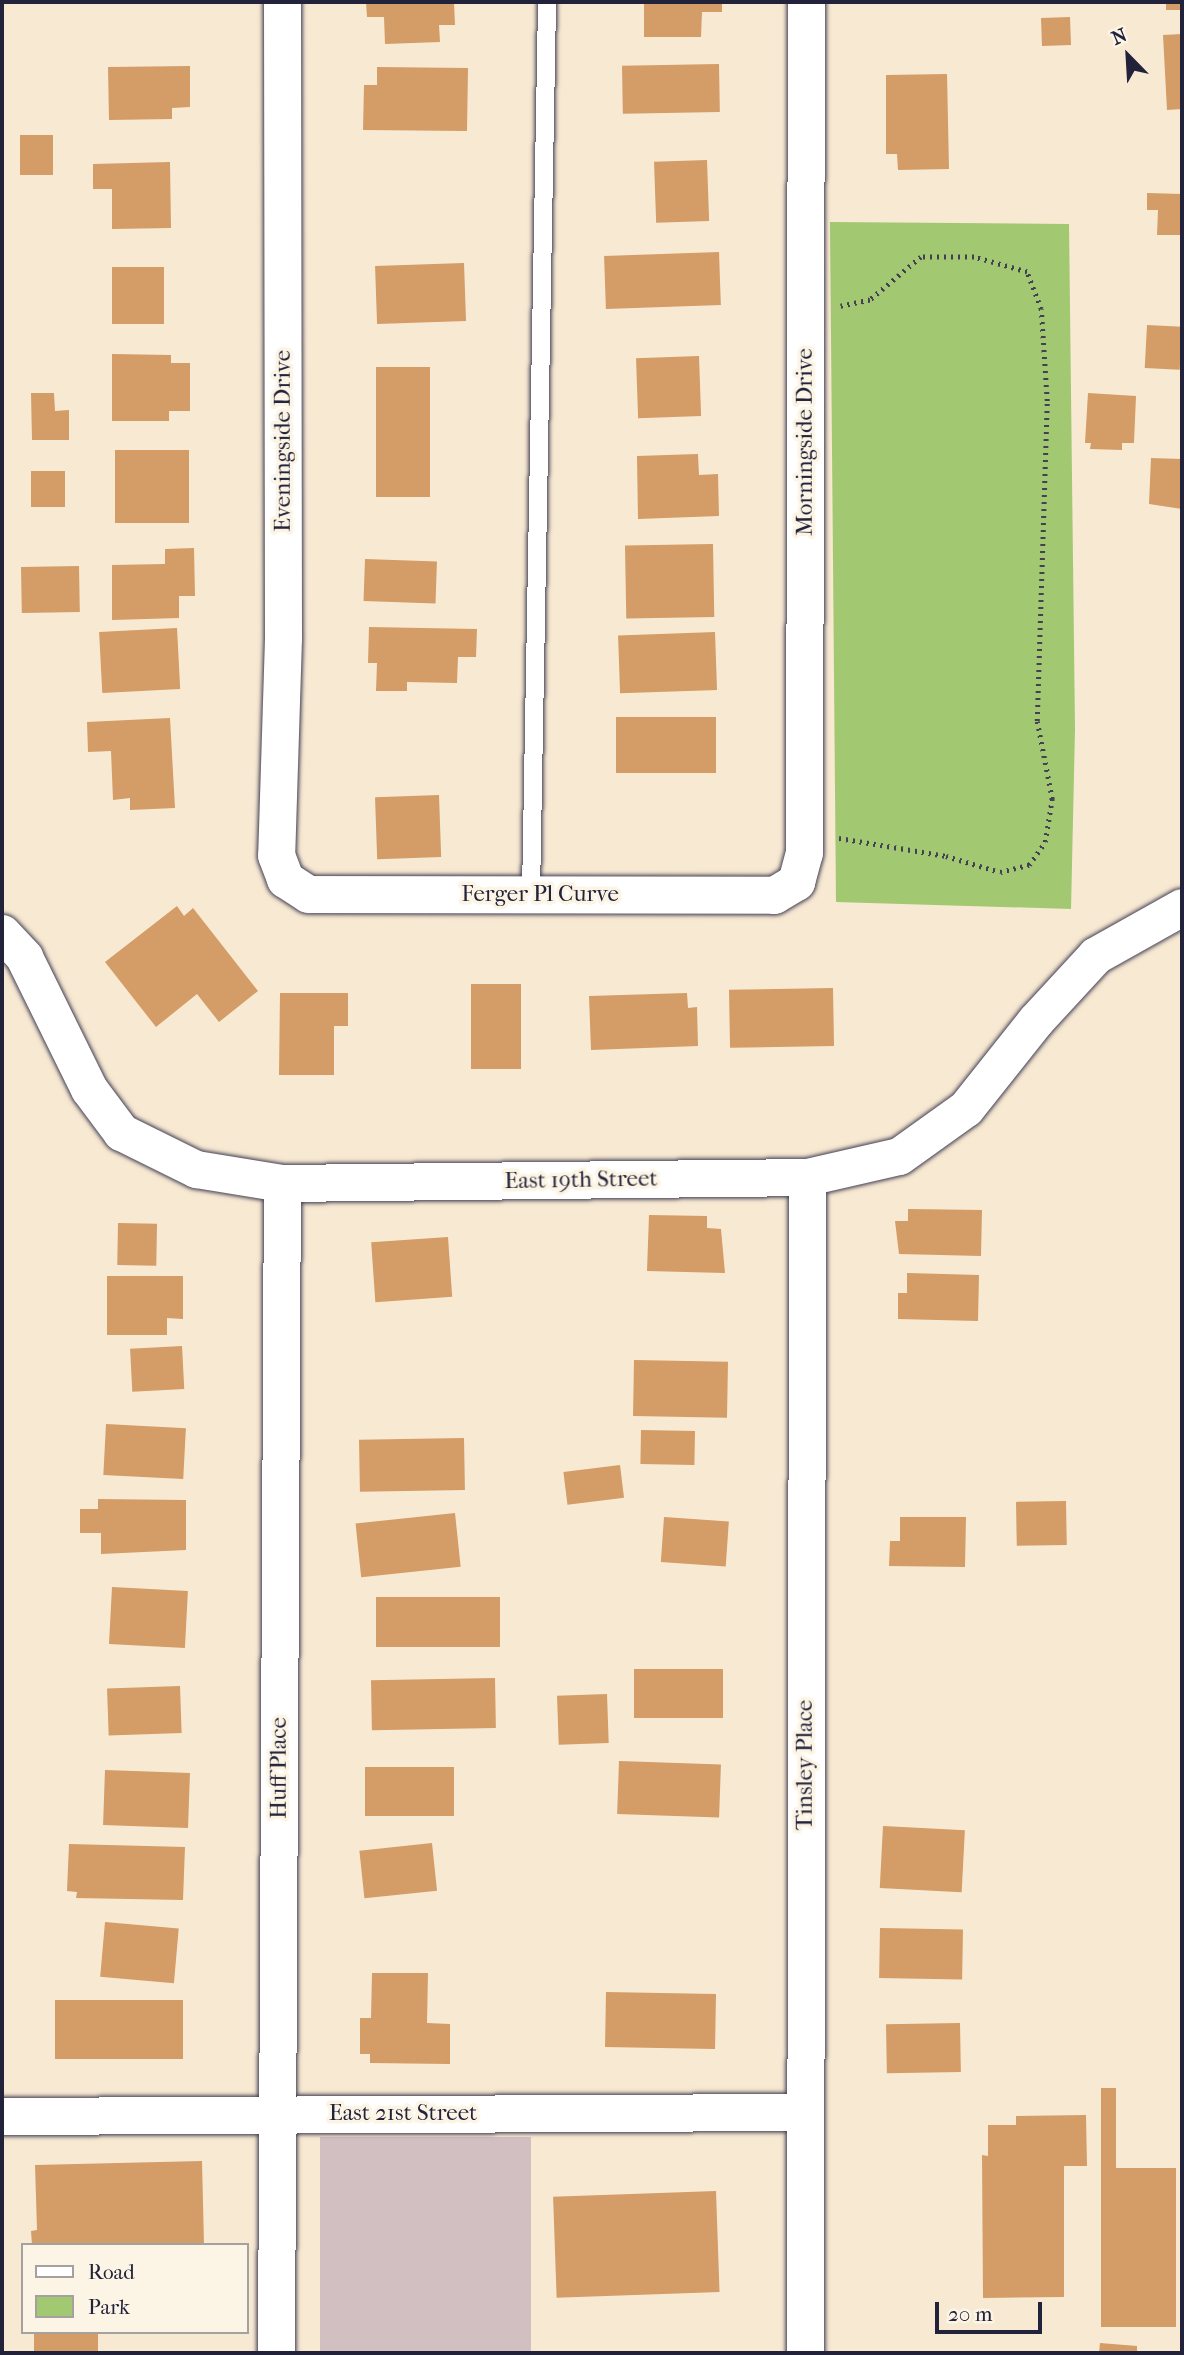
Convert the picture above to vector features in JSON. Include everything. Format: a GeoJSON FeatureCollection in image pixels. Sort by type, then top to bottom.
{"type":"FeatureCollection","features":[{"type":"Feature","properties":{"kind":"street","name":"Eveningside Drive"},"geometry":{"type":"LineString","coordinates":[[282,2],[283,638],[276,855],[285,879]]}},
{"type":"Feature","properties":{"kind":"street","name":"Morningside Drive"},"geometry":{"type":"LineString","coordinates":[[796,882],[804,834],[806,2]]}},
{"type":"Feature","properties":{"kind":"street","name":"Ferger Pl Curve"},"geometry":{"type":"LineString","coordinates":[[285,879],[308,894],[774,895],[796,882]]}},
{"type":"Feature","properties":{"kind":"street","name":"East 19th Street"},"geometry":{"type":"LineString","coordinates":[[2,933],[24,957],[89,1088],[121,1132],[196,1169],[282,1184],[807,1177],[899,1156],[910,1149],[966,1108],[1036,1020],[1096,955],[1182,907]]}},
{"type":"Feature","properties":{"kind":"street","name":"Tinsley Place"},"geometry":{"type":"LineString","coordinates":[[805,2353],[807,1177]]}},
{"type":"Feature","properties":{"kind":"street","name":"Huff Place"},"geometry":{"type":"LineString","coordinates":[[276,2353],[282,1184]]}},
{"type":"Feature","properties":{"kind":"street","name":"East 21st Street"},"geometry":{"type":"LineString","coordinates":[[2,2116],[804,2112]]}},
{"type":"Feature","properties":{"kind":"lane"},"geometry":{"type":"LineString","coordinates":[[531,894],[547,2]]}},
{"type":"Feature","properties":{"kind":"path"},"geometry":{"type":"LineString","coordinates":[[804,834],[946,856],[1000,872],[1029,865],[1045,842],[1052,799],[1037,721],[1047,401],[1041,309],[1027,272],[974,257],[921,257],[870,300],[805,313]]}},
{"type":"Feature","properties":{"kind":"shaded area"},"geometry":{"type":"Polygon","coordinates":[[[320,2137],[531,2137],[531,2353],[320,2353],[320,2137]]]}},
{"type":"Feature","properties":{"kind":"green space"},"geometry":{"type":"Polygon","coordinates":[[[830,222],[1069,224],[1075,729],[1071,909],[836,902],[830,222]]]}},
{"type":"Feature","properties":{"kind":"building"},"geometry":{"type":"Polygon","coordinates":[[[366,2],[454,2],[455,25],[439,25],[440,42],[385,44],[384,17],[367,17],[366,2]]]}},
{"type":"Feature","properties":{"kind":"building"},"geometry":{"type":"Polygon","coordinates":[[[644,2],[722,2],[722,12],[702,12],[701,37],[644,37],[644,2]]]}},
{"type":"Feature","properties":{"kind":"building"},"geometry":{"type":"Polygon","coordinates":[[[1166,2],[1182,2],[1182,10],[1166,10],[1166,2]]]}},
{"type":"Feature","properties":{"kind":"building"},"geometry":{"type":"Polygon","coordinates":[[[1070,17],[1071,45],[1042,46],[1041,18],[1070,17]]]}},
{"type":"Feature","properties":{"kind":"building"},"geometry":{"type":"Polygon","coordinates":[[[1182,34],[1182,109],[1167,110],[1163,35],[1182,34]]]}},
{"type":"Feature","properties":{"kind":"building"},"geometry":{"type":"Polygon","coordinates":[[[719,64],[720,112],[623,114],[622,66],[719,64]]]}},
{"type":"Feature","properties":{"kind":"building"},"geometry":{"type":"Polygon","coordinates":[[[190,66],[190,107],[172,108],[172,119],[109,120],[108,67],[190,66]]]}},
{"type":"Feature","properties":{"kind":"building"},"geometry":{"type":"Polygon","coordinates":[[[377,67],[468,68],[467,131],[363,130],[364,85],[377,85],[377,67]]]}},
{"type":"Feature","properties":{"kind":"building"},"geometry":{"type":"Polygon","coordinates":[[[947,74],[949,169],[898,170],[897,154],[886,154],[886,75],[947,74]]]}},
{"type":"Feature","properties":{"kind":"building"},"geometry":{"type":"Polygon","coordinates":[[[20,135],[53,135],[53,175],[20,175],[20,135]]]}},
{"type":"Feature","properties":{"kind":"building"},"geometry":{"type":"Polygon","coordinates":[[[707,160],[709,221],[656,223],[654,162],[707,160]]]}},
{"type":"Feature","properties":{"kind":"building"},"geometry":{"type":"Polygon","coordinates":[[[170,162],[171,228],[112,229],[112,189],[93,189],[93,164],[170,162]]]}},
{"type":"Feature","properties":{"kind":"building"},"geometry":{"type":"Polygon","coordinates":[[[1147,193],[1182,194],[1182,235],[1157,235],[1158,210],[1147,210],[1147,193]]]}},
{"type":"Feature","properties":{"kind":"building"},"geometry":{"type":"Polygon","coordinates":[[[719,252],[721,305],[606,309],[604,256],[719,252]]]}},
{"type":"Feature","properties":{"kind":"building"},"geometry":{"type":"Polygon","coordinates":[[[464,263],[466,321],[377,324],[375,266],[464,263]]]}},
{"type":"Feature","properties":{"kind":"building"},"geometry":{"type":"Polygon","coordinates":[[[112,267],[164,267],[164,324],[112,324],[112,267]]]}},
{"type":"Feature","properties":{"kind":"building"},"geometry":{"type":"Polygon","coordinates":[[[1147,325],[1182,327],[1180,370],[1145,368],[1147,325]]]}},
{"type":"Feature","properties":{"kind":"building"},"geometry":{"type":"Polygon","coordinates":[[[112,354],[171,355],[171,363],[190,363],[190,411],[169,411],[169,421],[112,421],[112,354]]]}},
{"type":"Feature","properties":{"kind":"building"},"geometry":{"type":"Polygon","coordinates":[[[699,356],[701,416],[638,418],[636,358],[699,356]]]}},
{"type":"Feature","properties":{"kind":"building"},"geometry":{"type":"Polygon","coordinates":[[[376,367],[430,367],[430,497],[376,497],[376,367]]]}},
{"type":"Feature","properties":{"kind":"building"},"geometry":{"type":"Polygon","coordinates":[[[31,393],[54,393],[55,411],[69,410],[69,440],[32,440],[31,393]]]}},
{"type":"Feature","properties":{"kind":"building"},"geometry":{"type":"Polygon","coordinates":[[[1088,393],[1136,396],[1134,443],[1122,443],[1122,450],[1090,449],[1091,443],[1085,443],[1088,393]]]}},
{"type":"Feature","properties":{"kind":"building"},"geometry":{"type":"Polygon","coordinates":[[[115,450],[189,450],[189,523],[115,523],[115,450]]]}},
{"type":"Feature","properties":{"kind":"building"},"geometry":{"type":"Polygon","coordinates":[[[698,454],[699,475],[718,474],[719,516],[638,519],[637,456],[698,454]]]}},
{"type":"Feature","properties":{"kind":"building"},"geometry":{"type":"Polygon","coordinates":[[[1151,458],[1182,459],[1182,509],[1149,504],[1151,458]]]}},
{"type":"Feature","properties":{"kind":"building"},"geometry":{"type":"Polygon","coordinates":[[[31,471],[65,471],[65,507],[31,507],[31,471]]]}},
{"type":"Feature","properties":{"kind":"building"},"geometry":{"type":"Polygon","coordinates":[[[713,544],[714,617],[626,619],[625,546],[713,544]]]}},
{"type":"Feature","properties":{"kind":"building"},"geometry":{"type":"Polygon","coordinates":[[[194,548],[195,596],[179,596],[179,618],[112,620],[112,565],[165,564],[165,549],[194,548]]]}},
{"type":"Feature","properties":{"kind":"building"},"geometry":{"type":"Polygon","coordinates":[[[365,559],[437,562],[435,603],[364,601],[365,559]]]}},
{"type":"Feature","properties":{"kind":"building"},"geometry":{"type":"Polygon","coordinates":[[[79,566],[80,612],[22,613],[21,567],[79,566]]]}},
{"type":"Feature","properties":{"kind":"building"},"geometry":{"type":"Polygon","coordinates":[[[369,627],[477,629],[476,657],[458,657],[457,683],[407,682],[407,691],[376,691],[377,663],[368,663],[369,627]]]}},
{"type":"Feature","properties":{"kind":"building"},"geometry":{"type":"Polygon","coordinates":[[[177,628],[180,689],[102,693],[99,632],[177,628]]]}},
{"type":"Feature","properties":{"kind":"building"},"geometry":{"type":"Polygon","coordinates":[[[715,632],[717,690],[620,693],[618,635],[715,632]]]}},
{"type":"Feature","properties":{"kind":"building"},"geometry":{"type":"Polygon","coordinates":[[[616,717],[716,717],[716,773],[616,773],[616,717]]]}},
{"type":"Feature","properties":{"kind":"building"},"geometry":{"type":"Polygon","coordinates":[[[170,718],[175,808],[130,810],[130,798],[113,800],[111,751],[88,752],[87,722],[170,718]]]}},
{"type":"Feature","properties":{"kind":"building"},"geometry":{"type":"Polygon","coordinates":[[[439,795],[441,857],[377,859],[375,797],[439,795]]]}},
{"type":"Feature","properties":{"kind":"building"},"geometry":{"type":"Polygon","coordinates":[[[177,906],[184,916],[193,908],[258,991],[219,1022],[197,994],[156,1027],[105,962],[177,906]]]}},
{"type":"Feature","properties":{"kind":"building"},"geometry":{"type":"Polygon","coordinates":[[[471,984],[521,984],[521,1069],[471,1069],[471,984]]]}},
{"type":"Feature","properties":{"kind":"building"},"geometry":{"type":"Polygon","coordinates":[[[833,988],[834,1046],[730,1048],[729,990],[833,988]]]}},
{"type":"Feature","properties":{"kind":"building"},"geometry":{"type":"Polygon","coordinates":[[[280,993],[348,993],[348,1026],[334,1026],[334,1075],[279,1075],[280,993]]]}},
{"type":"Feature","properties":{"kind":"building"},"geometry":{"type":"Polygon","coordinates":[[[687,993],[688,1008],[697,1007],[698,1046],[591,1050],[589,996],[687,993]]]}},
{"type":"Feature","properties":{"kind":"building"},"geometry":{"type":"Polygon","coordinates":[[[908,1209],[982,1210],[981,1256],[899,1254],[895,1221],[908,1221],[908,1209]]]}},
{"type":"Feature","properties":{"kind":"building"},"geometry":{"type":"Polygon","coordinates":[[[649,1215],[707,1216],[707,1228],[721,1229],[725,1273],[647,1271],[649,1215]]]}},
{"type":"Feature","properties":{"kind":"building"},"geometry":{"type":"Polygon","coordinates":[[[118,1223],[157,1224],[156,1266],[117,1265],[118,1223]]]}},
{"type":"Feature","properties":{"kind":"building"},"geometry":{"type":"Polygon","coordinates":[[[448,1237],[452,1297],[375,1302],[371,1242],[448,1237]]]}},
{"type":"Feature","properties":{"kind":"building"},"geometry":{"type":"Polygon","coordinates":[[[907,1273],[979,1275],[978,1321],[898,1319],[898,1293],[907,1293],[907,1273]]]}},
{"type":"Feature","properties":{"kind":"building"},"geometry":{"type":"Polygon","coordinates":[[[107,1276],[183,1276],[183,1319],[167,1318],[167,1335],[107,1335],[107,1276]]]}},
{"type":"Feature","properties":{"kind":"building"},"geometry":{"type":"Polygon","coordinates":[[[182,1346],[184,1389],[132,1392],[130,1349],[182,1346]]]}},
{"type":"Feature","properties":{"kind":"building"},"geometry":{"type":"Polygon","coordinates":[[[634,1360],[728,1362],[727,1418],[633,1416],[634,1360]]]}},
{"type":"Feature","properties":{"kind":"building"},"geometry":{"type":"Polygon","coordinates":[[[106,1424],[186,1428],[183,1479],[103,1475],[106,1424]]]}},
{"type":"Feature","properties":{"kind":"building"},"geometry":{"type":"Polygon","coordinates":[[[641,1430],[695,1431],[694,1465],[640,1464],[641,1430]]]}},
{"type":"Feature","properties":{"kind":"building"},"geometry":{"type":"Polygon","coordinates":[[[464,1438],[465,1490],[360,1492],[359,1440],[464,1438]]]}},
{"type":"Feature","properties":{"kind":"building"},"geometry":{"type":"Polygon","coordinates":[[[620,1465],[624,1498],[567,1505],[563,1472],[620,1465]]]}},
{"type":"Feature","properties":{"kind":"building"},"geometry":{"type":"Polygon","coordinates":[[[98,1499],[186,1500],[186,1550],[101,1554],[101,1533],[80,1533],[80,1509],[98,1509],[98,1499]]]}},
{"type":"Feature","properties":{"kind":"building"},"geometry":{"type":"Polygon","coordinates":[[[1066,1501],[1067,1545],[1017,1546],[1016,1502],[1066,1501]]]}},
{"type":"Feature","properties":{"kind":"building"},"geometry":{"type":"Polygon","coordinates":[[[455,1513],[461,1567],[361,1577],[356,1523],[455,1513]]]}},
{"type":"Feature","properties":{"kind":"building"},"geometry":{"type":"Polygon","coordinates":[[[664,1517],[729,1522],[726,1566],[661,1562],[664,1517]]]}},
{"type":"Feature","properties":{"kind":"building"},"geometry":{"type":"Polygon","coordinates":[[[900,1517],[966,1517],[965,1567],[889,1566],[890,1541],[900,1541],[900,1517]]]}},
{"type":"Feature","properties":{"kind":"building"},"geometry":{"type":"Polygon","coordinates":[[[112,1587],[188,1591],[185,1648],[109,1644],[112,1587]]]}},
{"type":"Feature","properties":{"kind":"building"},"geometry":{"type":"Polygon","coordinates":[[[376,1597],[500,1597],[500,1647],[376,1647],[376,1597]]]}},
{"type":"Feature","properties":{"kind":"building"},"geometry":{"type":"Polygon","coordinates":[[[634,1669],[723,1669],[723,1718],[634,1718],[634,1669]]]}},
{"type":"Feature","properties":{"kind":"building"},"geometry":{"type":"Polygon","coordinates":[[[495,1678],[496,1728],[372,1730],[371,1680],[495,1678]]]}},
{"type":"Feature","properties":{"kind":"building"},"geometry":{"type":"Polygon","coordinates":[[[180,1686],[182,1733],[109,1736],[107,1689],[180,1686]]]}},
{"type":"Feature","properties":{"kind":"building"},"geometry":{"type":"Polygon","coordinates":[[[607,1694],[609,1743],[559,1745],[557,1696],[607,1694]]]}},
{"type":"Feature","properties":{"kind":"building"},"geometry":{"type":"Polygon","coordinates":[[[619,1761],[721,1765],[719,1818],[617,1814],[619,1761]]]}},
{"type":"Feature","properties":{"kind":"building"},"geometry":{"type":"Polygon","coordinates":[[[365,1767],[454,1767],[454,1816],[365,1816],[365,1767]]]}},
{"type":"Feature","properties":{"kind":"building"},"geometry":{"type":"Polygon","coordinates":[[[105,1770],[190,1773],[188,1828],[103,1825],[105,1770]]]}},
{"type":"Feature","properties":{"kind":"building"},"geometry":{"type":"Polygon","coordinates":[[[883,1826],[965,1830],[962,1892],[880,1888],[883,1826]]]}},
{"type":"Feature","properties":{"kind":"building"},"geometry":{"type":"Polygon","coordinates":[[[432,1843],[437,1891],[364,1898],[359,1851],[432,1843]]]}},
{"type":"Feature","properties":{"kind":"building"},"geometry":{"type":"Polygon","coordinates":[[[69,1844],[185,1847],[183,1900],[76,1898],[77,1892],[67,1891],[69,1844]]]}},
{"type":"Feature","properties":{"kind":"building"},"geometry":{"type":"Polygon","coordinates":[[[105,1922],[179,1928],[174,1983],[100,1977],[105,1922]]]}},
{"type":"Feature","properties":{"kind":"building"},"geometry":{"type":"Polygon","coordinates":[[[880,1928],[963,1929],[962,1979],[879,1978],[880,1928]]]}},
{"type":"Feature","properties":{"kind":"building"},"geometry":{"type":"Polygon","coordinates":[[[372,1973],[428,1973],[427,2023],[450,2024],[450,2064],[370,2063],[370,2054],[360,2054],[360,2018],[371,2018],[372,1973]]]}},
{"type":"Feature","properties":{"kind":"building"},"geometry":{"type":"Polygon","coordinates":[[[606,1992],[716,1994],[715,2049],[605,2047],[606,1992]]]}},
{"type":"Feature","properties":{"kind":"building"},"geometry":{"type":"Polygon","coordinates":[[[55,2000],[183,2000],[183,2059],[55,2059],[55,2000]]]}},
{"type":"Feature","properties":{"kind":"building"},"geometry":{"type":"Polygon","coordinates":[[[960,2023],[961,2072],[887,2073],[886,2024],[960,2023]]]}},
{"type":"Feature","properties":{"kind":"building"},"geometry":{"type":"Polygon","coordinates":[[[1101,2088],[1116,2088],[1116,2168],[1176,2168],[1176,2327],[1101,2327],[1101,2088]]]}},
{"type":"Feature","properties":{"kind":"building"},"geometry":{"type":"Polygon","coordinates":[[[1086,2115],[1087,2166],[1064,2166],[1064,2297],[983,2298],[982,2155],[988,2156],[988,2125],[1016,2125],[1016,2116],[1086,2115]]]}},
{"type":"Feature","properties":{"kind":"building"},"geometry":{"type":"Polygon","coordinates":[[[202,2161],[204,2243],[32,2243],[31,2231],[37,2230],[35,2165],[202,2161]]]}},
{"type":"Feature","properties":{"kind":"building"},"geometry":{"type":"Polygon","coordinates":[[[716,2191],[720,2292],[557,2298],[553,2197],[716,2191]]]}},
{"type":"Feature","properties":{"kind":"building"},"geometry":{"type":"Polygon","coordinates":[[[34,2334],[98,2334],[98,2353],[34,2353],[34,2334]]]}},
{"type":"Feature","properties":{"kind":"building"},"geometry":{"type":"Polygon","coordinates":[[[1100,2343],[1137,2346],[1137,2353],[1099,2353],[1100,2343]]]}}]}
